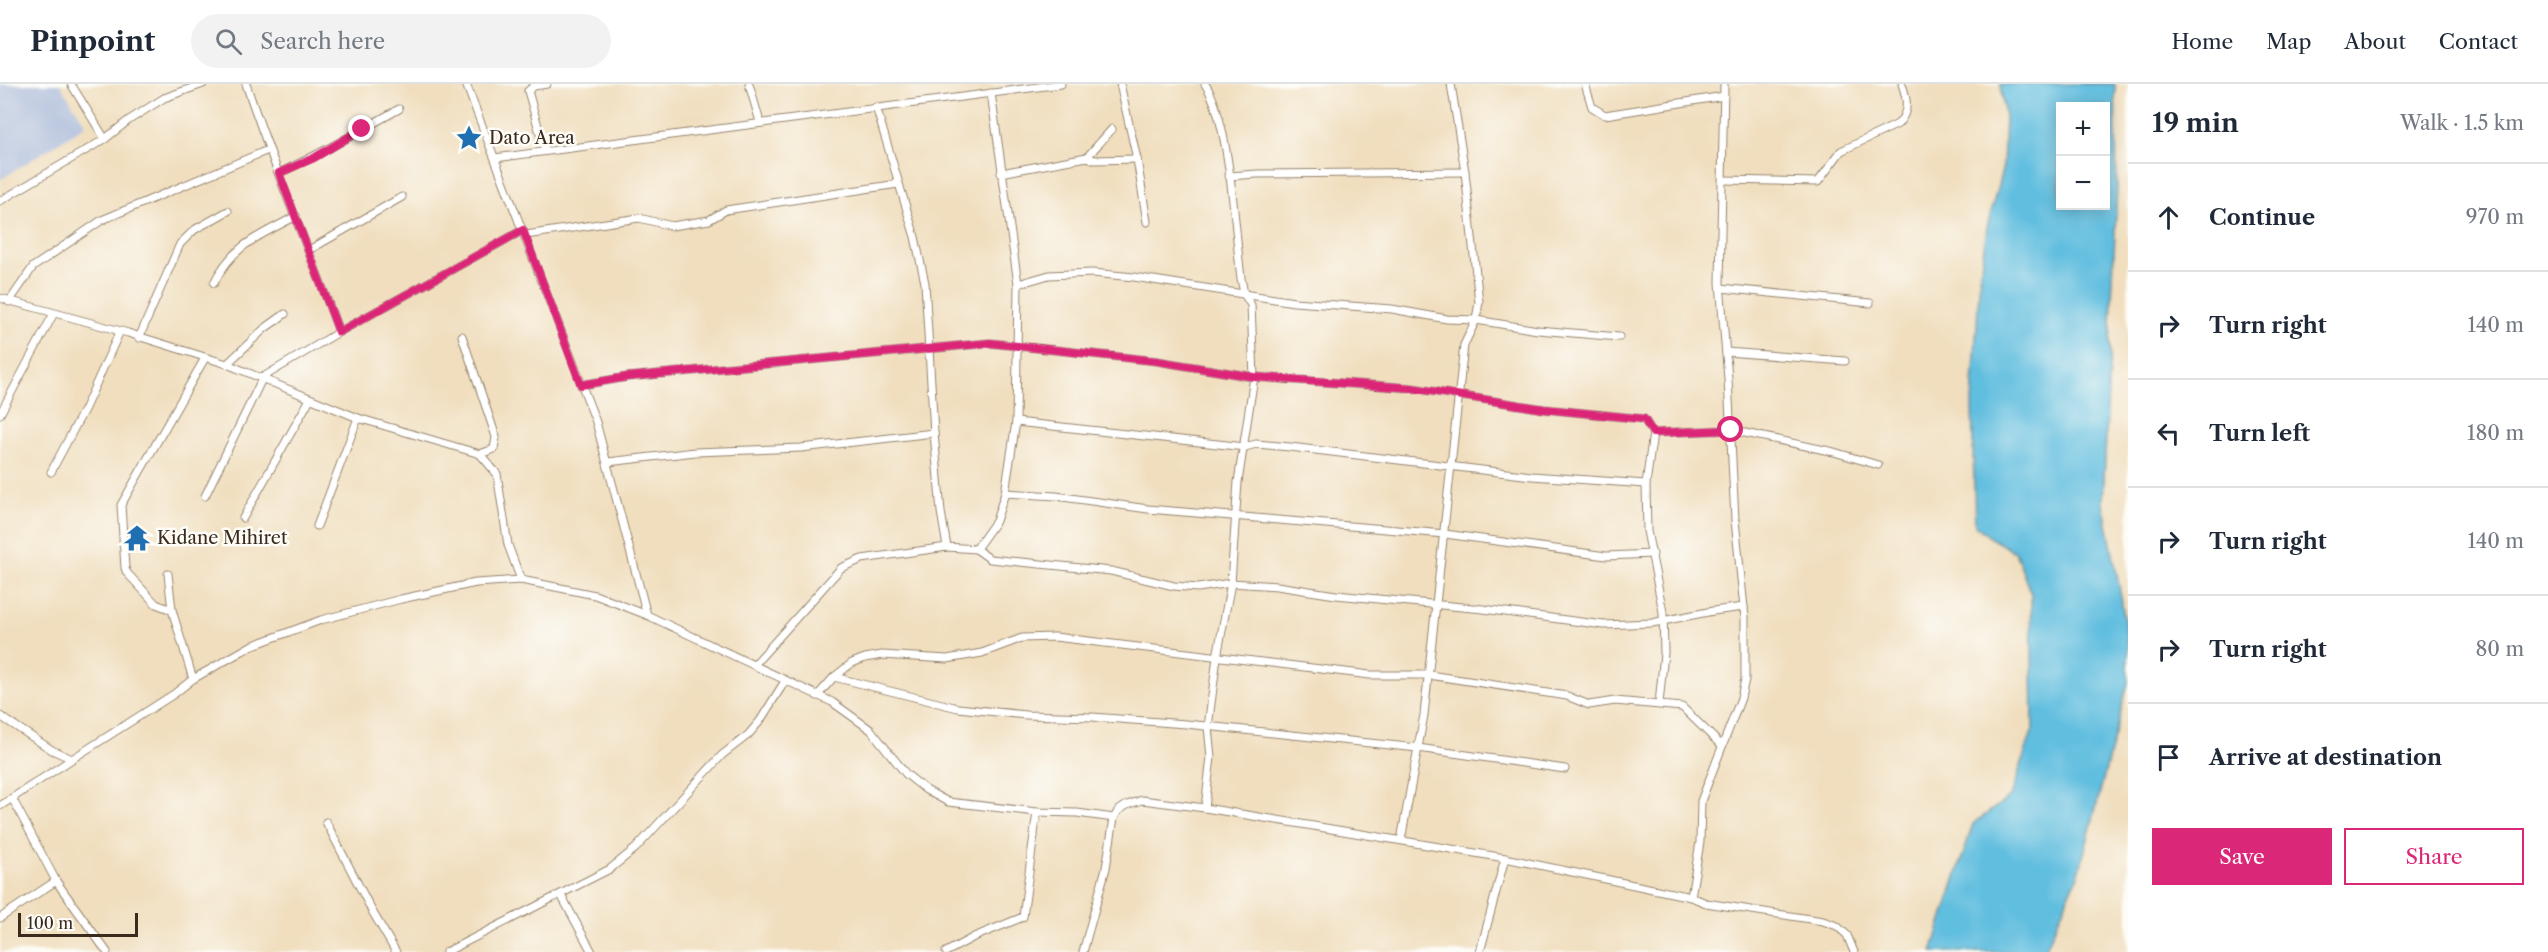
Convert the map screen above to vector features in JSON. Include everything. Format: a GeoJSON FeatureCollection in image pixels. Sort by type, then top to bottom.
{"type":"FeatureCollection","features":[{"type":"Feature","properties":{"kind":"street"},"geometry":{"type":"LineString","coordinates":[[71,84],[105,139]]}},
{"type":"Feature","properties":{"kind":"street"},"geometry":{"type":"LineString","coordinates":[[0,201],[105,139],[129,120],[164,98],[203,84]]}},
{"type":"Feature","properties":{"kind":"street"},"geometry":{"type":"LineString","coordinates":[[246,84],[268,150],[296,216],[339,332]]}},
{"type":"Feature","properties":{"kind":"street"},"geometry":{"type":"LineString","coordinates":[[466,84],[525,233],[608,462],[647,615]]}},
{"type":"Feature","properties":{"kind":"street"},"geometry":{"type":"LineString","coordinates":[[545,151],[528,91],[534,86],[547,84]]}},
{"type":"Feature","properties":{"kind":"street"},"geometry":{"type":"LineString","coordinates":[[749,84],[760,122]]}},
{"type":"Feature","properties":{"kind":"street"},"geometry":{"type":"LineString","coordinates":[[495,158],[1061,84]]}},
{"type":"Feature","properties":{"kind":"street"},"geometry":{"type":"LineString","coordinates":[[1120,84],[1137,159],[1147,222]]}},
{"type":"Feature","properties":{"kind":"street"},"geometry":{"type":"LineString","coordinates":[[1204,84],[1209,90],[1222,134],[1244,294],[1251,305],[1254,377],[1234,515],[1231,583],[1217,657],[1208,727],[1211,757],[1205,808]]}},
{"type":"Feature","properties":{"kind":"street"},"geometry":{"type":"LineString","coordinates":[[1401,840],[1429,675],[1464,345],[1478,312],[1479,287],[1465,172],[1451,84]]}},
{"type":"Feature","properties":{"kind":"street"},"geometry":{"type":"LineString","coordinates":[[1585,84],[1592,107],[1605,115],[1724,96]]}},
{"type":"Feature","properties":{"kind":"street"},"geometry":{"type":"LineString","coordinates":[[1691,897],[1700,842],[1701,801],[1741,698],[1745,679],[1744,607],[1735,520],[1721,288],[1724,84]]}},
{"type":"Feature","properties":{"kind":"street"},"geometry":{"type":"LineString","coordinates":[[1723,180],[1818,182],[1841,151],[1898,124],[1904,118],[1908,106],[1902,84]]}},
{"type":"Feature","properties":{"kind":"street"},"geometry":{"type":"LineString","coordinates":[[976,549],[996,521],[1005,493],[1016,422],[1018,284],[990,93]]}},
{"type":"Feature","properties":{"kind":"street"},"geometry":{"type":"LineString","coordinates":[[876,107],[915,237],[925,283],[934,433],[941,512],[947,547]]}},
{"type":"Feature","properties":{"kind":"street"},"geometry":{"type":"LineString","coordinates":[[279,173],[314,158],[336,143],[399,109]]}},
{"type":"Feature","properties":{"kind":"street"},"geometry":{"type":"LineString","coordinates":[[1087,157],[1112,129]]}},
{"type":"Feature","properties":{"kind":"street"},"geometry":{"type":"LineString","coordinates":[[9,302],[33,267],[102,220],[268,150]]}},
{"type":"Feature","properties":{"kind":"street"},"geometry":{"type":"LineString","coordinates":[[1001,173],[1087,157],[1095,160],[1137,159]]}},
{"type":"Feature","properties":{"kind":"street"},"geometry":{"type":"LineString","coordinates":[[1229,176],[1465,172]]}},
{"type":"Feature","properties":{"kind":"street"},"geometry":{"type":"LineString","coordinates":[[205,496],[263,377],[339,332],[525,233],[639,218],[672,226],[709,220],[726,210],[898,184]]}},
{"type":"Feature","properties":{"kind":"street"},"geometry":{"type":"LineString","coordinates":[[309,250],[402,196]]}},
{"type":"Feature","properties":{"kind":"street"},"geometry":{"type":"LineString","coordinates":[[139,338],[180,244],[194,231],[228,212]]}},
{"type":"Feature","properties":{"kind":"street"},"geometry":{"type":"LineString","coordinates":[[214,283],[221,268],[239,248],[296,216]]}},
{"type":"Feature","properties":{"kind":"street"},"geometry":{"type":"LineString","coordinates":[[1018,284],[1049,275],[1092,273],[1134,277],[1294,302],[1357,306],[1538,330],[1619,337]]}},
{"type":"Feature","properties":{"kind":"street"},"geometry":{"type":"LineString","coordinates":[[1721,288],[1870,303]]}},
{"type":"Feature","properties":{"kind":"street"},"geometry":{"type":"LineString","coordinates":[[0,298],[53,315],[120,331],[227,364],[358,418],[480,454],[496,474],[508,545],[521,580]]}},
{"type":"Feature","properties":{"kind":"street"},"geometry":{"type":"LineString","coordinates":[[227,364],[264,329],[285,314]]}},
{"type":"Feature","properties":{"kind":"street"},"geometry":{"type":"LineString","coordinates":[[0,414],[53,315]]}},
{"type":"Feature","properties":{"kind":"street"},"geometry":{"type":"LineString","coordinates":[[51,472],[85,408],[120,331]]}},
{"type":"Feature","properties":{"kind":"street"},"geometry":{"type":"LineString","coordinates":[[462,336],[496,437],[494,449],[480,454]]}},
{"type":"Feature","properties":{"kind":"street"},"geometry":{"type":"LineString","coordinates":[[581,385],[627,377],[990,343],[1157,361],[1254,377],[1360,383],[1458,394],[1544,409],[1644,419],[1653,433],[1646,484],[1647,531],[1663,622],[1664,653],[1659,704]]}},
{"type":"Feature","properties":{"kind":"street"},"geometry":{"type":"LineString","coordinates":[[1726,352],[1845,361]]}},
{"type":"Feature","properties":{"kind":"street"},"geometry":{"type":"LineString","coordinates":[[172,610],[156,604],[127,573],[121,505],[205,358]]}},
{"type":"Feature","properties":{"kind":"street"},"geometry":{"type":"LineString","coordinates":[[243,518],[310,399]]}},
{"type":"Feature","properties":{"kind":"street"},"geometry":{"type":"LineString","coordinates":[[317,526],[358,418]]}},
{"type":"Feature","properties":{"kind":"street"},"geometry":{"type":"LineString","coordinates":[[1016,422],[1245,447],[1256,444],[1532,476],[1646,484]]}},
{"type":"Feature","properties":{"kind":"street"},"geometry":{"type":"LineString","coordinates":[[1653,433],[1731,430],[1834,452],[1878,465]]}},
{"type":"Feature","properties":{"kind":"street"},"geometry":{"type":"LineString","coordinates":[[608,462],[695,452],[801,448],[934,433]]}},
{"type":"Feature","properties":{"kind":"street"},"geometry":{"type":"LineString","coordinates":[[1005,493],[1056,496],[1148,509],[1445,534],[1606,556],[1653,555]]}},
{"type":"Feature","properties":{"kind":"street"},"geometry":{"type":"LineString","coordinates":[[754,665],[841,568],[862,559],[947,547],[976,549],[990,559],[1111,571],[1174,586],[1198,588],[1231,583],[1277,586],[1336,595],[1483,609],[1604,625],[1663,622],[1719,609],[1744,607]]}},
{"type":"Feature","properties":{"kind":"street"},"geometry":{"type":"LineString","coordinates":[[168,574],[172,610],[193,679]]}},
{"type":"Feature","properties":{"kind":"street"},"geometry":{"type":"LineString","coordinates":[[0,806],[174,694],[193,679],[251,646],[321,620],[402,599],[476,583],[521,580],[595,595],[647,615],[832,702],[871,730],[906,774],[937,796],[958,804],[1114,818]]}},
{"type":"Feature","properties":{"kind":"street"},"geometry":{"type":"LineString","coordinates":[[817,696],[834,676],[852,663],[865,658],[882,655],[947,659],[982,653],[1022,638],[1055,637],[1370,675],[1429,675],[1567,696],[1589,705],[1615,701],[1685,708],[1722,746]]}},
{"type":"Feature","properties":{"kind":"street"},"geometry":{"type":"LineString","coordinates":[[834,676],[958,708],[1026,715],[1131,719],[1418,748],[1564,770]]}},
{"type":"Feature","properties":{"kind":"street"},"geometry":{"type":"LineString","coordinates":[[446,952],[610,869],[636,848],[722,755],[754,728],[784,681]]}},
{"type":"Feature","properties":{"kind":"street"},"geometry":{"type":"LineString","coordinates":[[0,716],[52,750],[72,759]]}},
{"type":"Feature","properties":{"kind":"street"},"geometry":{"type":"LineString","coordinates":[[12,798],[56,881],[106,952]]}},
{"type":"Feature","properties":{"kind":"street"},"geometry":{"type":"LineString","coordinates":[[1083,952],[1106,868],[1114,818],[1118,810],[1142,800],[1205,808],[1505,858],[1691,897],[1706,903],[1823,921],[1837,926],[1847,935],[1854,952]]}},
{"type":"Feature","properties":{"kind":"street"},"geometry":{"type":"LineString","coordinates":[[946,952],[974,937],[1023,917],[1037,812]]}},
{"type":"Feature","properties":{"kind":"street"},"geometry":{"type":"LineString","coordinates":[[326,822],[396,952]]}},
{"type":"Feature","properties":{"kind":"street"},"geometry":{"type":"LineString","coordinates":[[1480,952],[1505,858]]}},
{"type":"Feature","properties":{"kind":"street"},"geometry":{"type":"LineString","coordinates":[[0,918],[56,881]]}},
{"type":"Feature","properties":{"kind":"street"},"geometry":{"type":"LineString","coordinates":[[561,895],[592,952]]}},
{"type":"Feature","properties":{"kind":"shaded area"},"geometry":{"type":"Polygon","coordinates":[[[0,84],[60,84],[86,125],[0,180],[0,84]]]}},
{"type":"Feature","properties":{"kind":"water"},"geometry":{"type":"Polygon","coordinates":[[[2000,84],[2115,84],[2117,187],[2103,503],[2121,596],[2128,648],[2128,683],[2079,873],[2044,952],[1932,952],[1973,824],[2011,796],[2033,729],[2031,594],[2015,552],[1992,539],[1975,525],[1972,403],[1980,275],[1987,228],[2003,166],[2005,117],[2000,84]]]}},
{"type":"Feature","properties":{"kind":"place","name":"Dato Area"},"geometry":{"type":"Point","coordinates":[469,138]}},
{"type":"Feature","properties":{"kind":"place","name":"Kidane Mihiret"},"geometry":{"type":"Point","coordinates":[137,538]}},
{"type":"Feature","properties":{"kind":"route"},"geometry":{"type":"LineString","coordinates":[[362,129],[314,158],[279,173],[339,332],[523,230],[581,385],[627,377],[990,343],[1157,361],[1254,377],[1412,388],[1544,409],[1644,419],[1653,433],[1731,430]]}}]}
